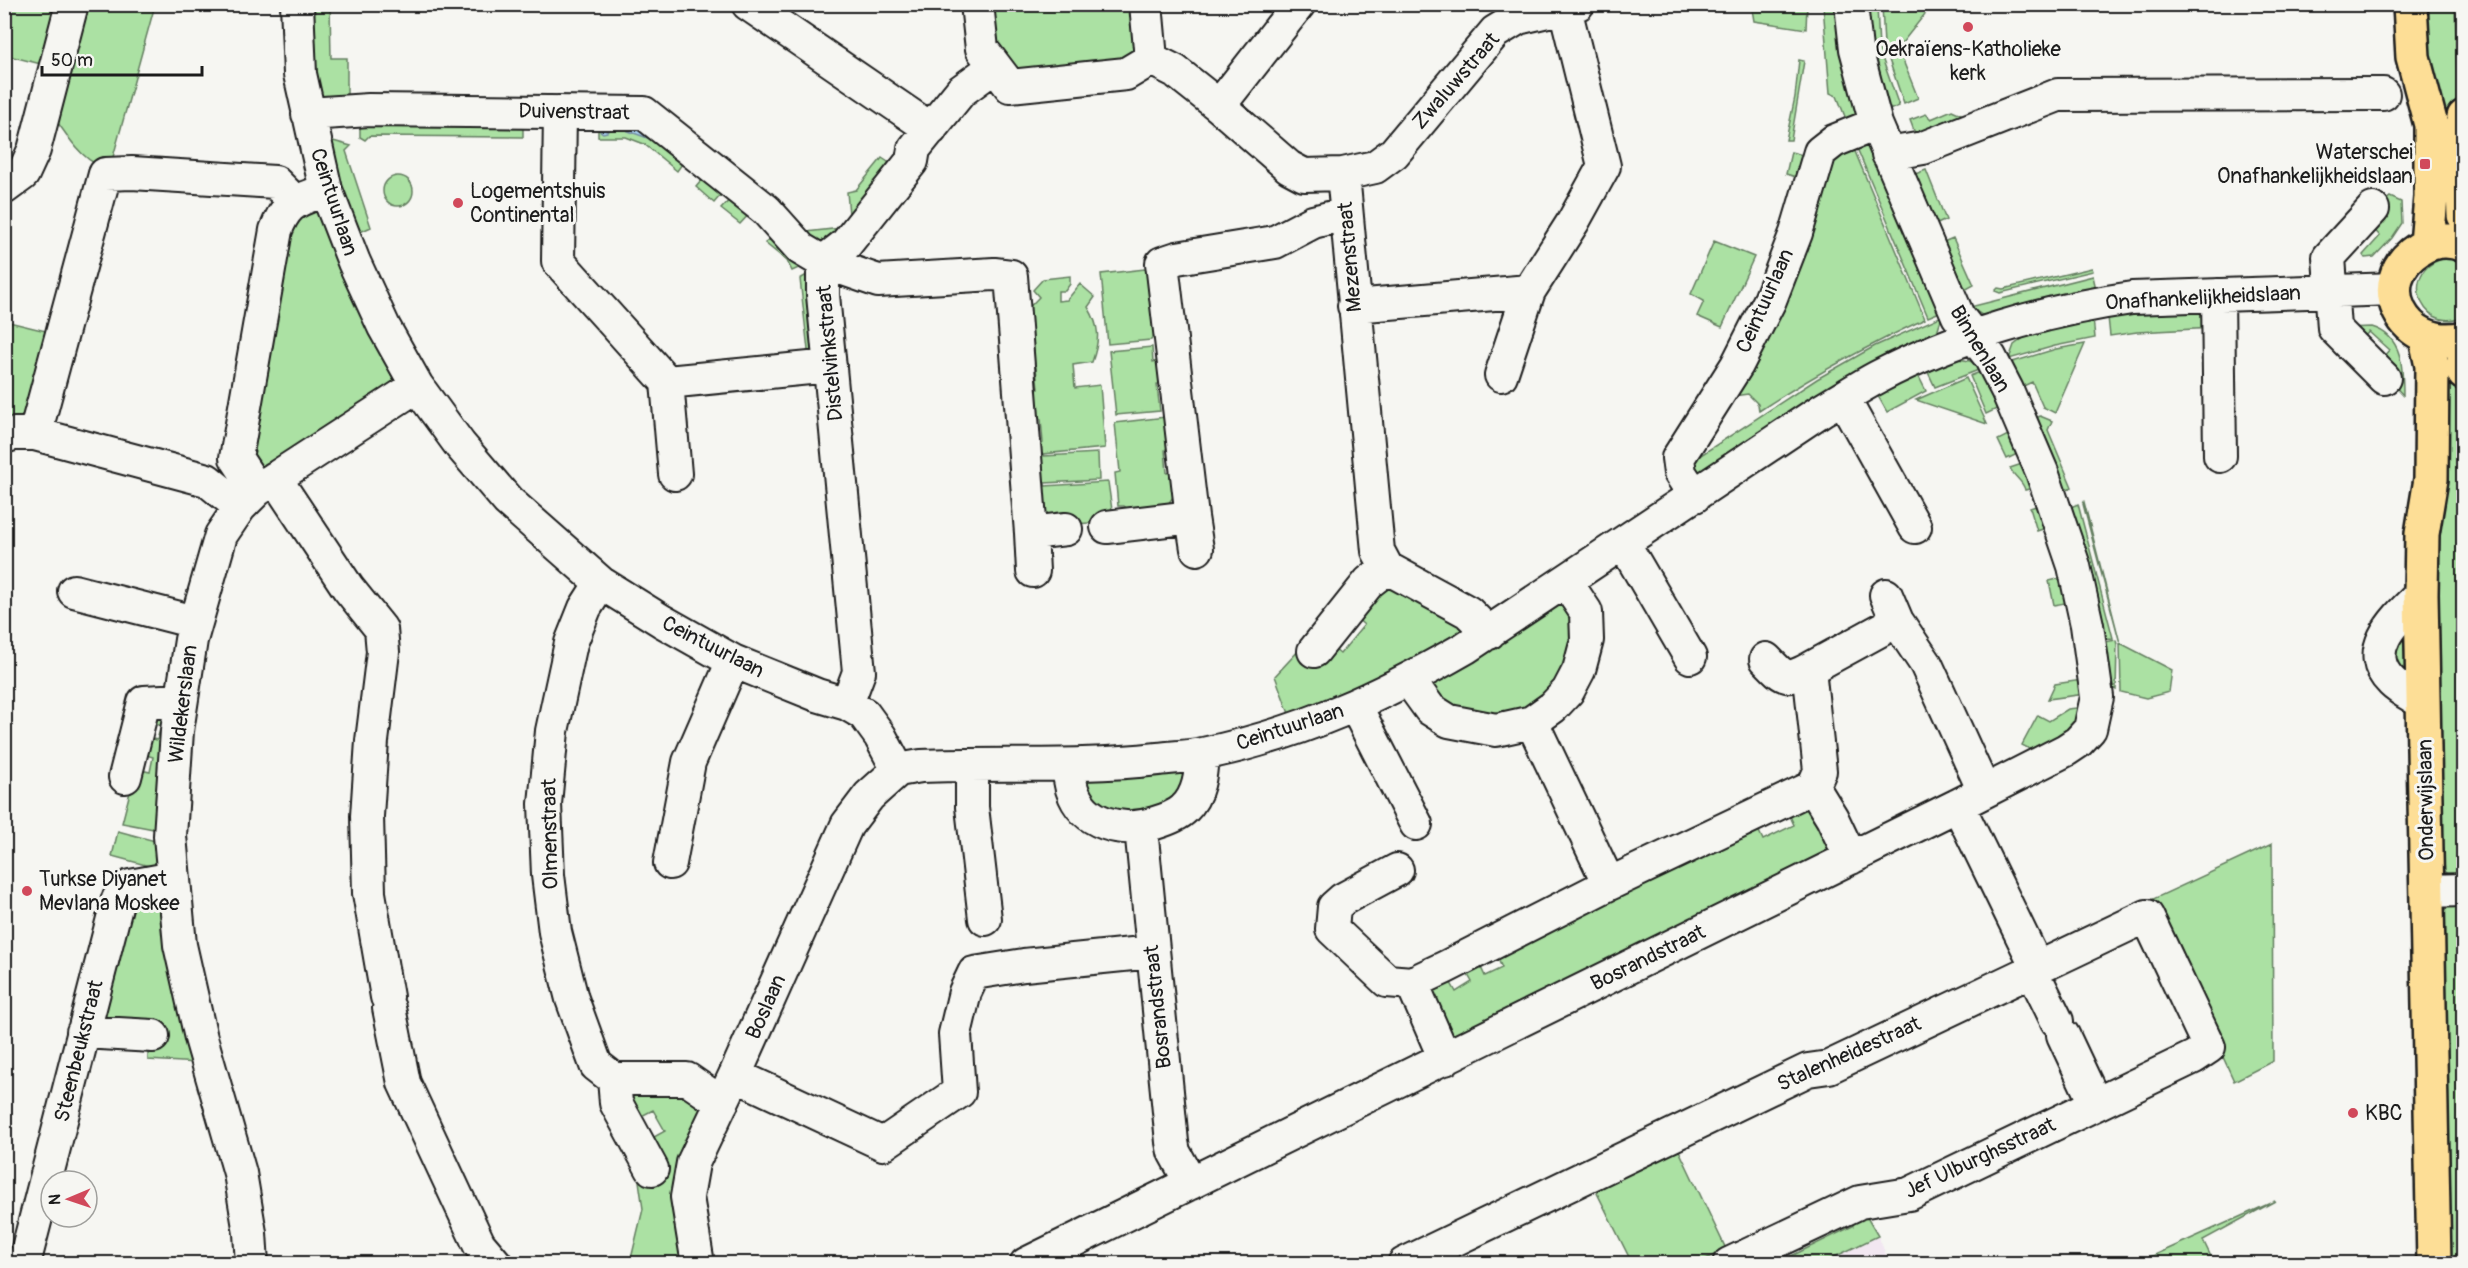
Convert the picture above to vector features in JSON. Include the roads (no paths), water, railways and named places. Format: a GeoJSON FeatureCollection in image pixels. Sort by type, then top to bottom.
{"type":"FeatureCollection","features":[{"type":"Feature","properties":{"kind":"main road"},"geometry":{"type":"LineString","coordinates":[[2410,4],[2413,57],[2431,125],[2432,197],[2427,244]]}},
{"type":"Feature","properties":{"kind":"main road"},"geometry":{"type":"LineString","coordinates":[[2463,117],[2461,138],[2463,215]]}},
{"type":"Feature","properties":{"kind":"main road"},"geometry":{"type":"LineString","coordinates":[[2463,244],[2442,240],[2427,244],[2411,254],[2399,270],[2395,289],[2398,309],[2409,326],[2426,338],[2438,341],[2463,338]]}},
{"type":"Feature","properties":{"kind":"main road","name":"Onderwijslaan"},"geometry":{"type":"LineString","coordinates":[[2426,338],[2432,366],[2431,479],[2422,534],[2421,594],[2434,1263]]}},
{"type":"Feature","properties":{"kind":"main road"},"geometry":{"type":"LineString","coordinates":[[2463,355],[2463,373]]}},
{"type":"Feature","properties":{"kind":"street"},"geometry":{"type":"LineString","coordinates":[[4,189],[23,174],[34,150],[72,4]]}},
{"type":"Feature","properties":{"kind":"street","name":"Ceintuurlaan"},"geometry":{"type":"LineString","coordinates":[[297,4],[300,74],[326,190],[354,262],[384,327],[417,386],[460,445],[508,501],[601,583],[733,661],[817,695],[847,704],[864,714],[880,736],[898,770],[921,766],[1067,766],[1202,754],[1313,724],[1409,680],[1489,633],[1843,398],[1916,359],[1972,337]]}},
{"type":"Feature","properties":{"kind":"street"},"geometry":{"type":"LineString","coordinates":[[748,4],[931,129]]}},
{"type":"Feature","properties":{"kind":"street"},"geometry":{"type":"LineString","coordinates":[[977,4],[982,49],[1010,86],[1126,74],[1150,59],[1146,4]]}},
{"type":"Feature","properties":{"kind":"street"},"geometry":{"type":"LineString","coordinates":[[1219,106],[1299,4]]}},
{"type":"Feature","properties":{"kind":"street","name":"Binnenlaan"},"geometry":{"type":"LineString","coordinates":[[1851,4],[1856,49],[1876,124],[1888,154],[1951,300],[1972,337],[1990,357],[2007,390],[2060,520],[2074,566],[2087,625],[2097,697]]}},
{"type":"Feature","properties":{"kind":"street"},"geometry":{"type":"LineString","coordinates":[[1501,375],[1529,291],[1573,222],[1604,166],[1572,6]]}},
{"type":"Feature","properties":{"kind":"street","name":"Zwaluwstraat"},"geometry":{"type":"LineString","coordinates":[[1343,174],[1375,167],[1394,153],[1496,32],[1518,18],[1572,6]]}},
{"type":"Feature","properties":{"kind":"street","name":"Mezenstraat"},"geometry":{"type":"LineString","coordinates":[[1150,59],[1174,71],[1219,106],[1288,167],[1304,175],[1343,174],[1376,539],[1378,551],[1388,568]]}},
{"type":"Feature","properties":{"kind":"street","name":"Distelvinkstraat"},"geometry":{"type":"LineString","coordinates":[[847,704],[859,672],[823,296],[823,262],[846,244],[912,161],[914,149],[961,91],[994,67]]}},
{"type":"Feature","properties":{"kind":"street"},"geometry":{"type":"LineString","coordinates":[[1888,154],[1923,148],[2058,95],[2383,94]]}},
{"type":"Feature","properties":{"kind":"street","name":"Duivenstraat"},"geometry":{"type":"LineString","coordinates":[[308,114],[369,110],[644,113],[766,210],[801,249],[823,262],[878,281],[994,274],[1011,276],[1031,533]]}},
{"type":"Feature","properties":{"kind":"street"},"geometry":{"type":"LineString","coordinates":[[560,112],[558,261],[668,382],[675,474]]}},
{"type":"Feature","properties":{"kind":"street","name":"Ceintuurlaan"},"geometry":{"type":"LineString","coordinates":[[1695,496],[1680,473],[1678,458],[1737,365],[1770,300],[1796,233],[1820,152],[1834,141],[1876,124]]}},
{"type":"Feature","properties":{"kind":"street"},"geometry":{"type":"LineString","coordinates":[[294,201],[275,182],[132,173],[105,174],[20,436],[257,492],[417,386]]}},
{"type":"Feature","properties":{"kind":"street"},"geometry":{"type":"LineString","coordinates":[[326,190],[294,201],[282,215],[276,230],[236,458],[257,492],[348,588],[381,629],[383,652],[372,741],[367,816],[369,893],[388,1002],[404,1083],[479,1244],[496,1263]]}},
{"type":"Feature","properties":{"kind":"street","name":"Onafhankelijkheidslaan"},"geometry":{"type":"LineString","coordinates":[[2373,209],[2329,257],[2330,292],[2334,328],[2384,378]]}},
{"type":"Feature","properties":{"kind":"street"},"geometry":{"type":"LineString","coordinates":[[1197,549],[1162,263],[1177,258],[1275,242],[1313,222],[1345,214]]}},
{"type":"Feature","properties":{"kind":"street","name":"Onafhankelijkheidslaan"},"geometry":{"type":"LineString","coordinates":[[1972,337],[2095,303],[2132,298],[2395,289]]}},
{"type":"Feature","properties":{"kind":"street"},"geometry":{"type":"LineString","coordinates":[[1354,306],[1529,291]]}},
{"type":"Feature","properties":{"kind":"street"},"geometry":{"type":"LineString","coordinates":[[2218,295],[2220,456]]}},
{"type":"Feature","properties":{"kind":"street"},"geometry":{"type":"LineString","coordinates":[[668,382],[830,366]]}},
{"type":"Feature","properties":{"kind":"street"},"geometry":{"type":"LineString","coordinates":[[1843,398],[1915,527]]}},
{"type":"Feature","properties":{"kind":"street","name":"Wildekerslaan"},"geometry":{"type":"LineString","coordinates":[[252,1263],[250,1233],[240,1173],[201,1038],[180,945],[170,836],[177,731],[195,622],[221,535],[257,492]]}},
{"type":"Feature","properties":{"kind":"street"},"geometry":{"type":"LineString","coordinates":[[1107,527],[1192,517]]}},
{"type":"Feature","properties":{"kind":"street"},"geometry":{"type":"LineString","coordinates":[[1033,571],[1031,533],[1066,529]]}},
{"type":"Feature","properties":{"kind":"street"},"geometry":{"type":"LineString","coordinates":[[1624,544],[1690,657]]}},
{"type":"Feature","properties":{"kind":"street"},"geometry":{"type":"LineString","coordinates":[[1314,651],[1369,582],[1388,568],[1468,612],[1489,633]]}},
{"type":"Feature","properties":{"kind":"street"},"geometry":{"type":"LineString","coordinates":[[1409,680],[1430,709],[1449,721],[1496,730],[1532,722],[1553,707],[1568,691],[1579,670],[1587,640],[1586,612],[1566,582]]}},
{"type":"Feature","properties":{"kind":"street","name":"Olmenstraat"},"geometry":{"type":"LineString","coordinates":[[601,583],[585,608],[571,643],[552,731],[545,804],[548,875],[555,932],[572,999],[596,1065],[614,1079]]}},
{"type":"Feature","properties":{"kind":"street"},"geometry":{"type":"LineString","coordinates":[[74,591],[195,622]]}},
{"type":"Feature","properties":{"kind":"street"},"geometry":{"type":"LineString","coordinates":[[1766,659],[1785,677],[1794,678],[1809,669],[1843,638],[1891,608],[1926,664],[1971,798],[2033,965],[2095,1103]]}},
{"type":"Feature","properties":{"kind":"street"},"geometry":{"type":"LineString","coordinates":[[670,863],[689,762],[733,661]]}},
{"type":"Feature","properties":{"kind":"street"},"geometry":{"type":"LineString","coordinates":[[1397,870],[1322,914],[1387,981],[1412,982],[1609,884],[1813,787],[1820,771],[1809,669]]}},
{"type":"Feature","properties":{"kind":"street","name":"Bosrandstraat"},"geometry":{"type":"LineString","coordinates":[[1026,1263],[1851,858],[2078,742],[2090,729],[2097,697]]}},
{"type":"Feature","properties":{"kind":"street"},"geometry":{"type":"LineString","coordinates":[[125,777],[144,702],[181,700]]}},
{"type":"Feature","properties":{"kind":"street"},"geometry":{"type":"LineString","coordinates":[[1355,705],[1416,824]]}},
{"type":"Feature","properties":{"kind":"street"},"geometry":{"type":"LineString","coordinates":[[1532,722],[1609,884]]}},
{"type":"Feature","properties":{"kind":"street"},"geometry":{"type":"LineString","coordinates":[[1067,766],[1072,790],[1085,810],[1099,821],[1119,827],[1141,828],[1166,820],[1184,810],[1198,788],[1202,754]]}},
{"type":"Feature","properties":{"kind":"street"},"geometry":{"type":"LineString","coordinates":[[972,765],[972,807],[985,919]]}},
{"type":"Feature","properties":{"kind":"street","name":"Boslaan"},"geometry":{"type":"LineString","coordinates":[[698,1263],[687,1197],[693,1163],[848,825],[869,796],[898,770]]}},
{"type":"Feature","properties":{"kind":"street"},"geometry":{"type":"LineString","coordinates":[[1813,787],[1832,818],[1851,858]]}},
{"type":"Feature","properties":{"kind":"street","name":"Bosrandstraat"},"geometry":{"type":"LineString","coordinates":[[1141,828],[1172,1142],[1174,1152],[1191,1183]]}},
{"type":"Feature","properties":{"kind":"street","name":"Steenbeukstraat"},"geometry":{"type":"LineString","coordinates":[[24,1263],[118,899],[130,886],[174,878]]}},
{"type":"Feature","properties":{"kind":"street"},"geometry":{"type":"LineString","coordinates":[[2427,891],[2463,890]]}},
{"type":"Feature","properties":{"kind":"street","name":"Stalenheidestraat"},"geometry":{"type":"LineString","coordinates":[[1404,1263],[1808,1070],[1829,1067],[2033,965],[2147,916],[2209,1047],[2194,1057]]}},
{"type":"Feature","properties":{"kind":"street"},"geometry":{"type":"LineString","coordinates":[[735,1075],[883,1144],[959,1092],[956,1034],[965,993],[974,974],[1024,964],[1152,952]]}},
{"type":"Feature","properties":{"kind":"street"},"geometry":{"type":"LineString","coordinates":[[1412,982],[1445,1059]]}},
{"type":"Feature","properties":{"kind":"street"},"geometry":{"type":"LineString","coordinates":[[83,1032],[153,1036]]}},
{"type":"Feature","properties":{"kind":"street","name":"Jef Ulburghsstraat"},"geometry":{"type":"LineString","coordinates":[[1729,1263],[1860,1202],[1910,1194],[2194,1057]]}},
{"type":"Feature","properties":{"kind":"street"},"geometry":{"type":"LineString","coordinates":[[652,1169],[616,1103],[614,1079],[687,1078],[722,1103]]}},
{"type":"Feature","properties":{"kind":"water"},"geometry":{"type":"Polygon","coordinates":[[[601,121],[641,124],[680,156],[671,156],[656,141],[617,127],[611,127],[603,133],[600,131],[601,121]]]}},
{"type":"Feature","properties":{"kind":"place","name":"Oekraïens-Katholieke kerk"},"geometry":{"type":"Point","coordinates":[1968,27]}},
{"type":"Feature","properties":{"kind":"place","name":"Waterschei Onafhankelijkheidslaan"},"geometry":{"type":"Point","coordinates":[2425,164]}},
{"type":"Feature","properties":{"kind":"place","name":"Logementshuis Continental"},"geometry":{"type":"Point","coordinates":[458,203]}},
{"type":"Feature","properties":{"kind":"place","name":"Turkse Diyanet Mevlana Moskee"},"geometry":{"type":"Point","coordinates":[27,891]}},
{"type":"Feature","properties":{"kind":"place","name":"KBC"},"geometry":{"type":"Point","coordinates":[2353,1113]}}]}
